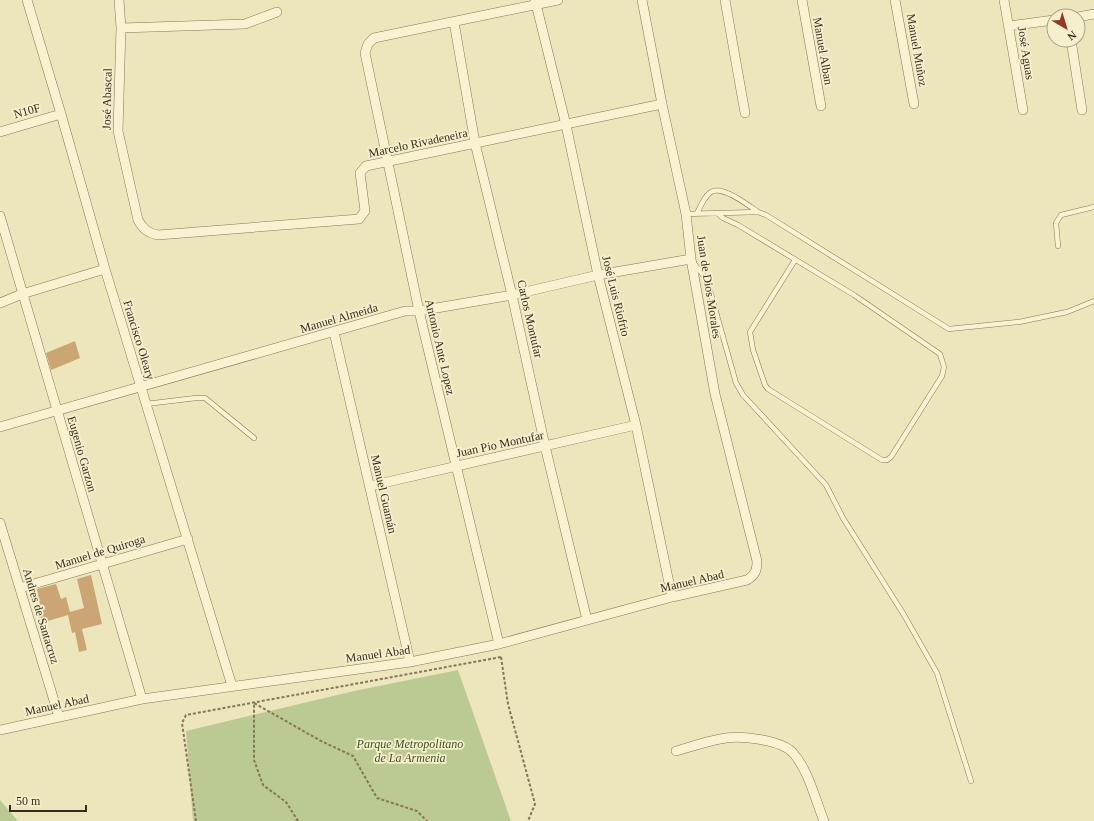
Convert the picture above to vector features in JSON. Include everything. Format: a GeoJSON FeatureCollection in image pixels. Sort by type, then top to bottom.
{"type":"FeatureCollection","features":[{"type":"Feature","properties":{"kind":"street","name":"Francisco Oleary"},"geometry":{"type":"LineString","coordinates":[[27,0],[140,387],[232,686]]}},
{"type":"Feature","properties":{"kind":"street","name":"José Abascal"},"geometry":{"type":"LineString","coordinates":[[119,0],[121,28],[118,131],[138,220]]}},
{"type":"Feature","properties":{"kind":"street"},"geometry":{"type":"LineString","coordinates":[[454,22],[535,2],[558,0]]}},
{"type":"Feature","properties":{"kind":"street","name":"Juan de Dios Morales"},"geometry":{"type":"LineString","coordinates":[[642,0],[662,104],[686,214],[691,259],[715,394],[757,561],[757,571],[754,576]]}},
{"type":"Feature","properties":{"kind":"street"},"geometry":{"type":"LineString","coordinates":[[725,0],[745,113]]}},
{"type":"Feature","properties":{"kind":"street","name":"Manuel Alban"},"geometry":{"type":"LineString","coordinates":[[802,0],[821,106]]}},
{"type":"Feature","properties":{"kind":"street","name":"Manuel Muñoz"},"geometry":{"type":"LineString","coordinates":[[895,0],[914,104]]}},
{"type":"Feature","properties":{"kind":"street","name":"José Aguas"},"geometry":{"type":"LineString","coordinates":[[1004,0],[1023,110]]}},
{"type":"Feature","properties":{"kind":"street","name":"José Luis Riofrio"},"geometry":{"type":"LineString","coordinates":[[535,2],[566,125],[598,275],[636,425],[672,597]]}},
{"type":"Feature","properties":{"kind":"street"},"geometry":{"type":"LineString","coordinates":[[121,28],[244,24],[278,12]]}},
{"type":"Feature","properties":{"kind":"street"},"geometry":{"type":"LineString","coordinates":[[1009,26],[1046,21]]}},
{"type":"Feature","properties":{"kind":"street","name":"Antonio Ante Lopez"},"geometry":{"type":"LineString","coordinates":[[454,22],[374,38],[368,44],[365,53],[419,311],[455,466],[499,644]]}},
{"type":"Feature","properties":{"kind":"street","name":"Carlos Montufar"},"geometry":{"type":"LineString","coordinates":[[454,22],[475,144],[512,295],[545,446],[587,620]]}},
{"type":"Feature","properties":{"kind":"street"},"geometry":{"type":"LineString","coordinates":[[1072,48],[1082,110]]}},
{"type":"Feature","properties":{"kind":"street","name":"Marcelo Rivadeneira"},"geometry":{"type":"LineString","coordinates":[[138,220],[145,231],[158,235],[359,219],[365,211],[360,172],[366,166],[662,104]]}},
{"type":"Feature","properties":{"kind":"street","name":"N10F"},"geometry":{"type":"LineString","coordinates":[[0,132],[61,114]]}},
{"type":"Feature","properties":{"kind":"street","name":"Eugenio Garzon"},"geometry":{"type":"LineString","coordinates":[[0,216],[56,411],[142,699]]}},
{"type":"Feature","properties":{"kind":"street","name":"Manuel Almeida"},"geometry":{"type":"LineString","coordinates":[[0,427],[405,311],[419,311],[512,295],[598,275],[691,259]]}},
{"type":"Feature","properties":{"kind":"street"},"geometry":{"type":"LineString","coordinates":[[0,303],[22,294],[105,269]]}},
{"type":"Feature","properties":{"kind":"street","name":"Manuel Guamán"},"geometry":{"type":"LineString","coordinates":[[334,332],[410,662]]}},
{"type":"Feature","properties":{"kind":"street","name":"Juan Pio Montufar"},"geometry":{"type":"LineString","coordinates":[[370,486],[636,425]]}},
{"type":"Feature","properties":{"kind":"street","name":"Andres de Santacruz"},"geometry":{"type":"LineString","coordinates":[[0,523],[59,717]]}},
{"type":"Feature","properties":{"kind":"street","name":"Manuel de Quiroga"},"geometry":{"type":"LineString","coordinates":[[20,588],[188,539]]}},
{"type":"Feature","properties":{"kind":"street","name":"Manuel Abad"},"geometry":{"type":"LineString","coordinates":[[0,730],[142,699],[410,662],[499,644],[672,597],[747,580],[754,576]]}},
{"type":"Feature","properties":{"kind":"street"},"geometry":{"type":"LineString","coordinates":[[676,751],[722,738],[751,739],[785,746],[793,753],[802,765],[824,821]]}},
{"type":"Feature","properties":{"kind":"lane"},"geometry":{"type":"LineString","coordinates":[[697,213],[707,196],[713,191],[723,190],[758,212],[766,215],[949,329],[1019,322],[1067,312],[1094,301]]}},
{"type":"Feature","properties":{"kind":"lane"},"geometry":{"type":"LineString","coordinates":[[1058,246],[1056,223],[1061,216],[1094,207]]}},
{"type":"Feature","properties":{"kind":"lane"},"geometry":{"type":"LineString","coordinates":[[686,214],[758,212]]}},
{"type":"Feature","properties":{"kind":"lane"},"geometry":{"type":"LineString","coordinates":[[718,213],[854,295],[935,350],[942,359],[944,367],[942,376],[891,457],[887,460],[882,460],[768,389],[765,385],[753,350],[750,332],[795,260]]}},
{"type":"Feature","properties":{"kind":"lane"},"geometry":{"type":"LineString","coordinates":[[691,259],[708,280],[734,376],[743,396],[826,485],[843,518],[885,584],[937,673],[970,781]]}},
{"type":"Feature","properties":{"kind":"lane"},"geometry":{"type":"LineString","coordinates":[[146,404],[205,398],[254,438]]}},
{"type":"Feature","properties":{"kind":"path"},"geometry":{"type":"LineString","coordinates":[[499,644],[508,704],[535,804],[528,821]]}},
{"type":"Feature","properties":{"kind":"path"},"geometry":{"type":"LineString","coordinates":[[196,821],[182,723],[186,716],[501,657]]}},
{"type":"Feature","properties":{"kind":"path"},"geometry":{"type":"LineString","coordinates":[[254,703],[254,760],[260,779],[263,785],[286,802],[298,821]]}},
{"type":"Feature","properties":{"kind":"path"},"geometry":{"type":"LineString","coordinates":[[254,703],[321,741],[353,756],[378,798],[417,811],[427,821]]}},
{"type":"Feature","properties":{"kind":"green space","name":"Parque Metropolitano de La Armenia"},"geometry":{"type":"Polygon","coordinates":[[[458,670],[511,821],[193,821],[186,731],[354,691],[458,670]]]}},
{"type":"Feature","properties":{"kind":"green space"},"geometry":{"type":"Polygon","coordinates":[[[0,800],[18,821],[0,821],[0,800]]]}},
{"type":"Feature","properties":{"kind":"building"},"geometry":{"type":"Polygon","coordinates":[[[75,341],[80,358],[51,370],[46,353],[75,341]]]}},
{"type":"Feature","properties":{"kind":"building"},"geometry":{"type":"Polygon","coordinates":[[[91,575],[102,624],[82,629],[87,650],[79,652],[75,632],[72,633],[68,615],[41,623],[36,606],[40,605],[37,589],[56,584],[61,599],[66,597],[70,612],[84,608],[77,579],[91,575]]]}}]}
